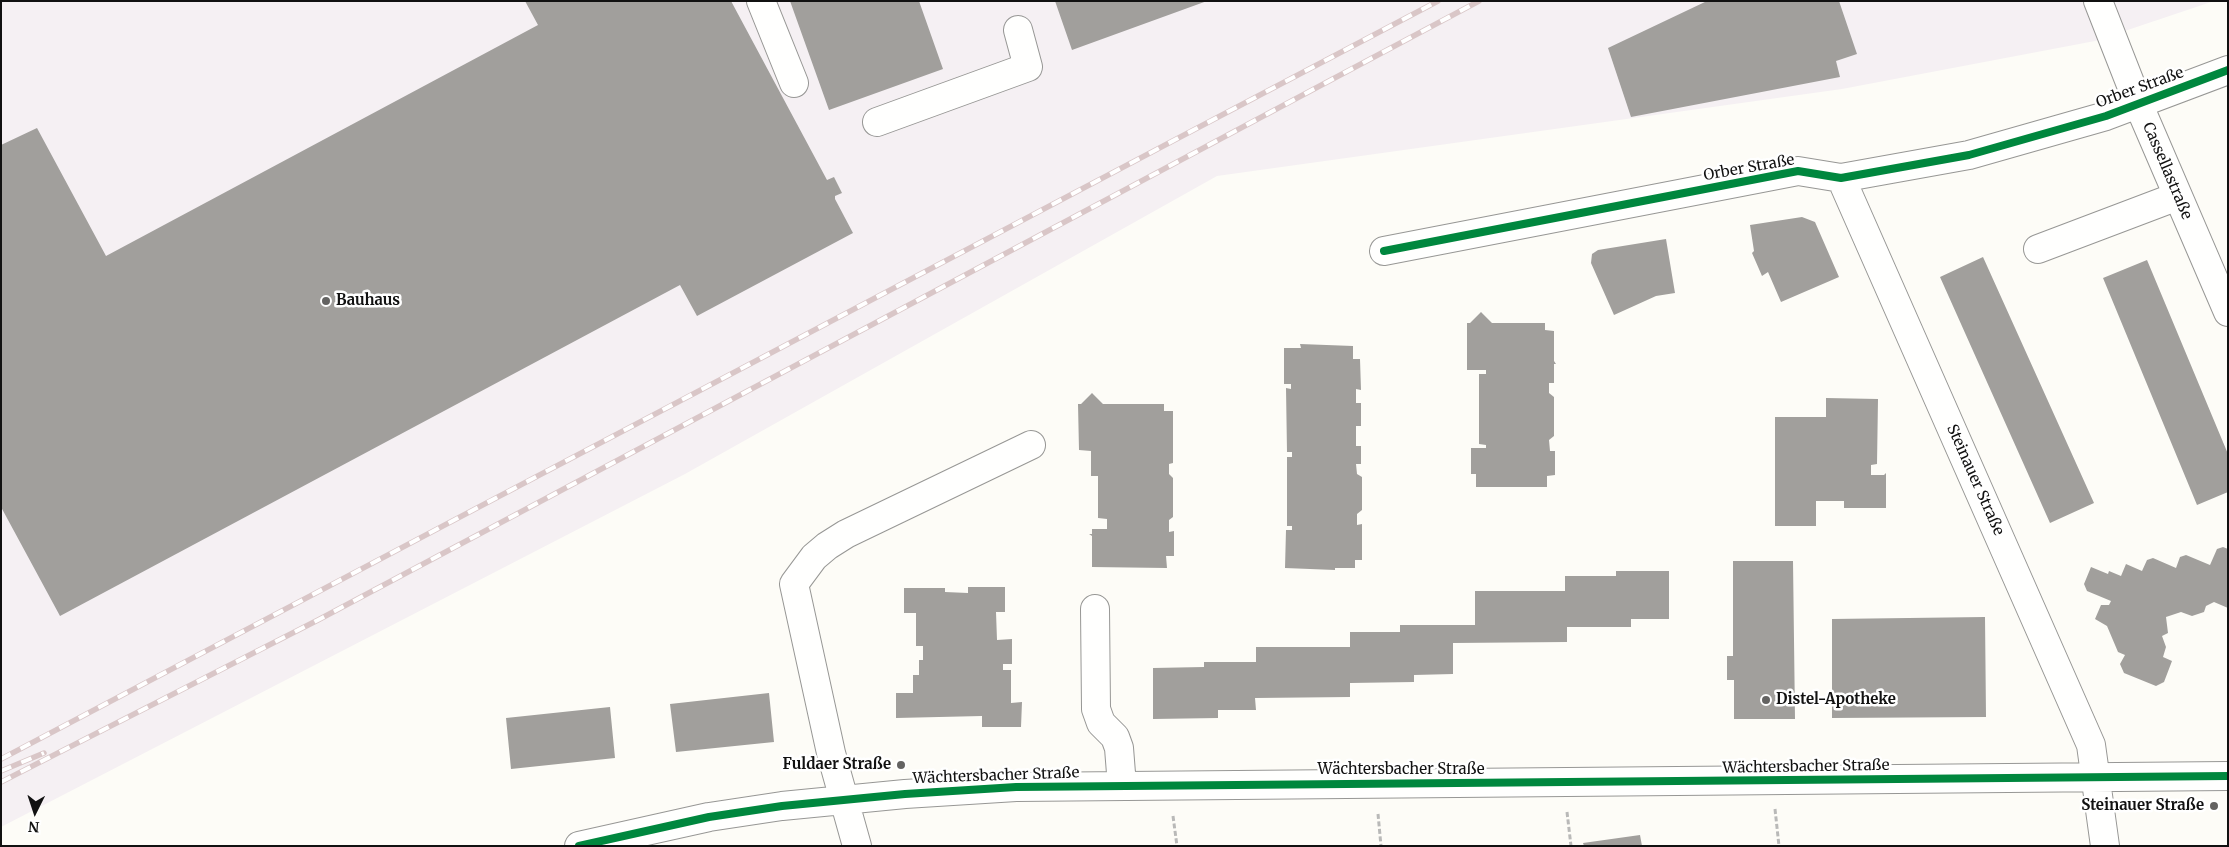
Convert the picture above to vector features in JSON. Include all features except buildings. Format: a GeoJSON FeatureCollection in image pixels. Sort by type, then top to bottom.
{"type":"FeatureCollection","features":[{"type":"Feature","properties":{"kind":"street"},"geometry":{"type":"LineString","coordinates":[[761,1],[794,83]]}},
{"type":"Feature","properties":{"kind":"street","name":"Cassellastraße"},"geometry":{"type":"LineString","coordinates":[[2098,1],[2138,103],[2228,312]]}},
{"type":"Feature","properties":{"kind":"street"},"geometry":{"type":"LineString","coordinates":[[877,122],[1028,67],[1018,30]]}},
{"type":"Feature","properties":{"kind":"street","name":"Orber Straße"},"geometry":{"type":"LineString","coordinates":[[1384,251],[1798,171],[1841,178],[1969,155],[2106,116],[2228,70]]}},
{"type":"Feature","properties":{"kind":"street","name":"Steinauer Straße"},"geometry":{"type":"LineString","coordinates":[[1841,178],[2091,745],[2105,846]]}},
{"type":"Feature","properties":{"kind":"street"},"geometry":{"type":"LineString","coordinates":[[2038,249],[2178,196]]}},
{"type":"Feature","properties":{"kind":"street"},"geometry":{"type":"LineString","coordinates":[[857,846],[842,800],[794,584],[814,557],[840,538],[1032,445]]}},
{"type":"Feature","properties":{"kind":"street"},"geometry":{"type":"LineString","coordinates":[[1095,609],[1096,709],[1101,723],[1115,737],[1119,748],[1122,786]]}},
{"type":"Feature","properties":{"kind":"street","name":"Wächtersbacher Straße"},"geometry":{"type":"LineString","coordinates":[[579,846],[709,817],[842,800],[1016,787],[2228,776]]}},
{"type":"Feature","properties":{"kind":"path"},"geometry":{"type":"LineString","coordinates":[[1772,781],[1778,846]]}},
{"type":"Feature","properties":{"kind":"shaded area"},"geometry":{"type":"Polygon","coordinates":[[[1,1],[2214,1],[2095,41],[1842,89],[1217,176],[685,474],[1,827],[1,1]]]}},
{"type":"Feature","properties":{"kind":"railway"},"geometry":{"type":"LineString","coordinates":[[1,759],[1438,1]]}},
{"type":"Feature","properties":{"kind":"railway"},"geometry":{"type":"LineString","coordinates":[[1,782],[318,620],[1479,1]]}},
{"type":"Feature","properties":{"kind":"railway"},"geometry":{"type":"LineString","coordinates":[[1,771],[44,753]]}},
{"type":"Feature","properties":{"kind":"cycle path"},"geometry":{"type":"LineString","coordinates":[[1384,251],[1798,171],[1841,178],[1969,155],[2106,116],[2228,70]]}},
{"type":"Feature","properties":{"kind":"cycle path"},"geometry":{"type":"LineString","coordinates":[[579,846],[709,817],[782,806],[905,794],[1016,787],[2228,776]]}},
{"type":"Feature","properties":{"kind":"place","name":"Bauhaus"},"geometry":{"type":"Point","coordinates":[326,301]}},
{"type":"Feature","properties":{"kind":"place","name":"Distel-Apotheke"},"geometry":{"type":"Point","coordinates":[1766,700]}},
{"type":"Feature","properties":{"kind":"place","name":"Fuldaer Straße"},"geometry":{"type":"Point","coordinates":[901,765]}},
{"type":"Feature","properties":{"kind":"place","name":"Steinauer Straße"},"geometry":{"type":"Point","coordinates":[2214,806]}}]}
